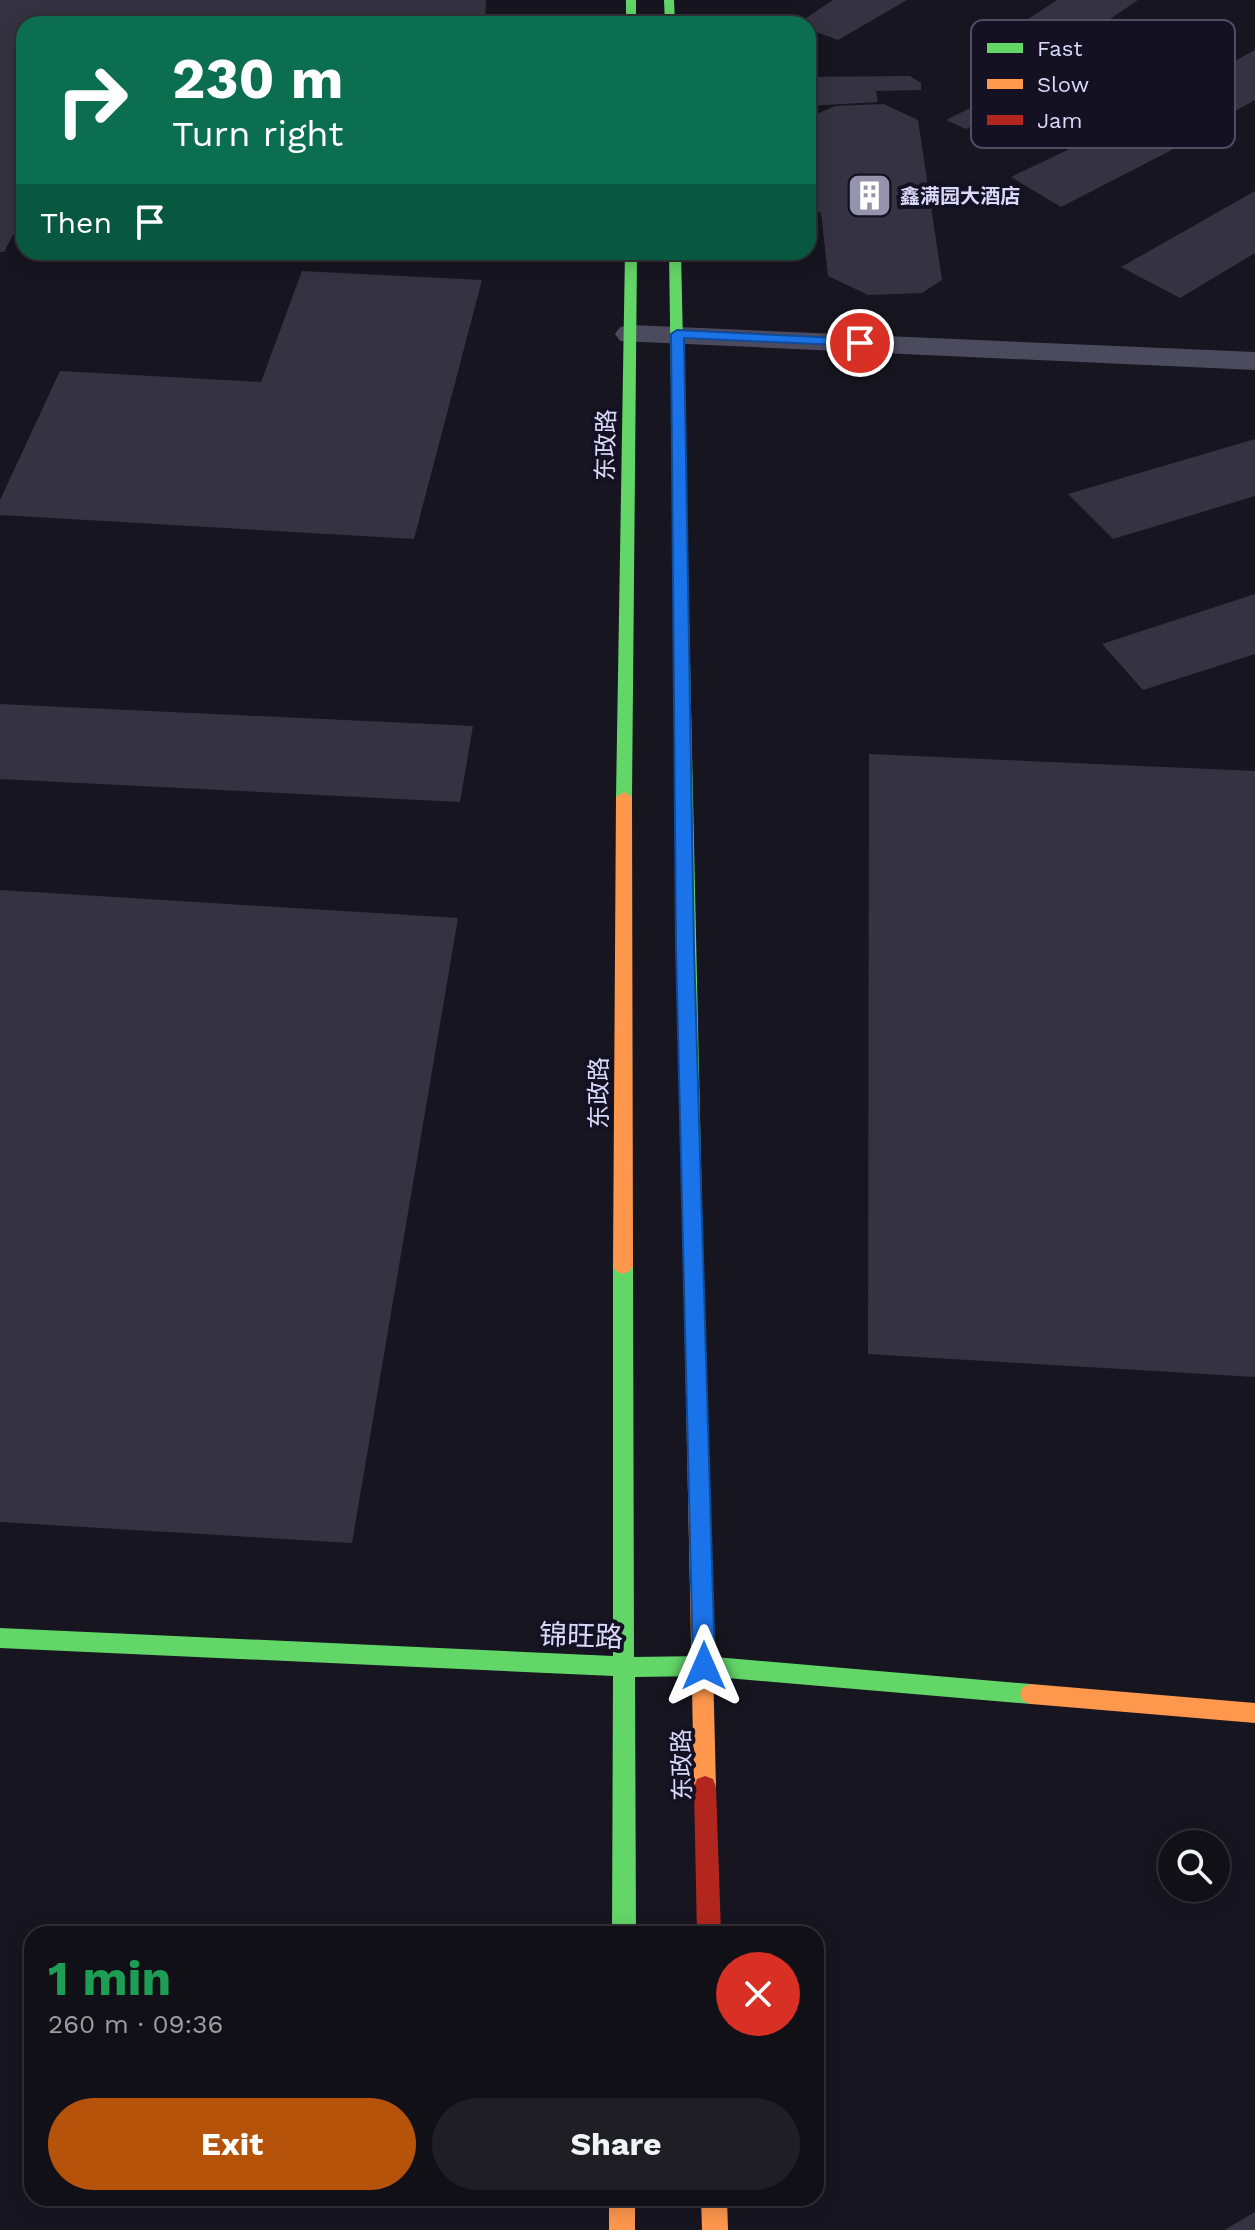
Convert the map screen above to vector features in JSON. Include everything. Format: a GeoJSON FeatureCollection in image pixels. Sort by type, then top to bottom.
{"type":"FeatureCollection","features":[{"type":"Feature","properties":{"kind":"main road","name":"东政路"},"geometry":{"type":"LineString","coordinates":[[624,1926],[622,962],[631,260]]}},
{"type":"Feature","properties":{"kind":"main road","name":"东政路"},"geometry":{"type":"LineString","coordinates":[[675,260],[685,948],[709,1926]]}},
{"type":"Feature","properties":{"kind":"main road","name":"锦旺路"},"geometry":{"type":"LineString","coordinates":[[0,1638],[625,1667],[704,1666],[1255,1713]]}},
{"type":"Feature","properties":{"kind":"main road"},"geometry":{"type":"LineString","coordinates":[[622,2206],[622,2230]]}},
{"type":"Feature","properties":{"kind":"main road"},"geometry":{"type":"LineString","coordinates":[[714,2206],[715,2230]]}},
{"type":"Feature","properties":{"kind":"street"},"geometry":{"type":"LineString","coordinates":[[631,334],[1255,361]]}},
{"type":"Feature","properties":{"kind":"building"},"geometry":{"type":"Polygon","coordinates":[[[0,0],[486,0],[485,16],[16,16],[16,229],[4,252],[0,252],[0,0]]]}},
{"type":"Feature","properties":{"kind":"building"},"geometry":{"type":"Polygon","coordinates":[[[833,0],[907,0],[838,40],[816,32],[816,16],[809,16],[833,0]]]}},
{"type":"Feature","properties":{"kind":"building"},"geometry":{"type":"Polygon","coordinates":[[[1057,0],[1138,0],[1109,20],[1027,20],[1057,0]]]}},
{"type":"Feature","properties":{"kind":"building"},"geometry":{"type":"Polygon","coordinates":[[[1255,50],[1255,100],[1235,111],[1235,61],[1255,50]]]}},
{"type":"Feature","properties":{"kind":"building"},"geometry":{"type":"Polygon","coordinates":[[[910,76],[921,83],[921,90],[876,91],[878,102],[816,106],[816,77],[910,76]]]}},
{"type":"Feature","properties":{"kind":"building","name":"鑫满园大酒店"},"geometry":{"type":"Polygon","coordinates":[[[884,104],[918,120],[942,280],[922,293],[868,295],[828,276],[821,213],[816,210],[816,114],[835,106],[884,104]]]}},
{"type":"Feature","properties":{"kind":"building"},"geometry":{"type":"Polygon","coordinates":[[[971,108],[971,126],[966,129],[946,120],[971,108]]]}},
{"type":"Feature","properties":{"kind":"building"},"geometry":{"type":"Polygon","coordinates":[[[1072,148],[1176,148],[1061,207],[1011,177],[1072,148]]]}},
{"type":"Feature","properties":{"kind":"building"},"geometry":{"type":"Polygon","coordinates":[[[1255,191],[1255,253],[1180,298],[1121,267],[1255,191]]]}},
{"type":"Feature","properties":{"kind":"building"},"geometry":{"type":"Polygon","coordinates":[[[302,271],[482,280],[414,539],[0,515],[0,500],[60,371],[261,382],[302,271]]]}},
{"type":"Feature","properties":{"kind":"building"},"geometry":{"type":"Polygon","coordinates":[[[1255,439],[1255,496],[1113,539],[1068,494],[1255,439]]]}},
{"type":"Feature","properties":{"kind":"building"},"geometry":{"type":"Polygon","coordinates":[[[1255,594],[1255,654],[1143,690],[1102,644],[1255,594]]]}},
{"type":"Feature","properties":{"kind":"building"},"geometry":{"type":"Polygon","coordinates":[[[0,704],[473,726],[460,802],[0,779],[0,704]]]}},
{"type":"Feature","properties":{"kind":"building"},"geometry":{"type":"Polygon","coordinates":[[[869,754],[1255,771],[1255,1377],[868,1354],[869,754]]]}},
{"type":"Feature","properties":{"kind":"building"},"geometry":{"type":"Polygon","coordinates":[[[0,890],[458,918],[352,1543],[0,1522],[0,890]]]}},
{"type":"Feature","properties":{"kind":"building"},"geometry":{"type":"Polygon","coordinates":[[[1255,2212],[1255,2230],[1224,2230],[1255,2212]]]}},
{"type":"Feature","properties":{"kind":"traffic: fast"},"geometry":{"type":"LineString","coordinates":[[631,0],[631,16]]}},
{"type":"Feature","properties":{"kind":"traffic: fast"},"geometry":{"type":"LineString","coordinates":[[669,0],[670,16]]}},
{"type":"Feature","properties":{"kind":"traffic: fast"},"geometry":{"type":"LineString","coordinates":[[624,797],[631,260]]}},
{"type":"Feature","properties":{"kind":"traffic: fast"},"geometry":{"type":"LineString","coordinates":[[675,260],[694,1299]]}},
{"type":"Feature","properties":{"kind":"traffic: fast"},"geometry":{"type":"LineString","coordinates":[[623,1266],[624,1926]]}},
{"type":"Feature","properties":{"kind":"traffic: fast"},"geometry":{"type":"LineString","coordinates":[[0,1638],[625,1667],[704,1666],[1031,1694]]}},
{"type":"Feature","properties":{"kind":"traffic: slow"},"geometry":{"type":"LineString","coordinates":[[623,1266],[624,797]]}},
{"type":"Feature","properties":{"kind":"traffic: slow"},"geometry":{"type":"LineString","coordinates":[[694,1299],[705,1787]]}},
{"type":"Feature","properties":{"kind":"traffic: slow"},"geometry":{"type":"LineString","coordinates":[[1031,1694],[1255,1713]]}},
{"type":"Feature","properties":{"kind":"traffic: slow"},"geometry":{"type":"LineString","coordinates":[[622,2206],[622,2230]]}},
{"type":"Feature","properties":{"kind":"traffic: slow"},"geometry":{"type":"LineString","coordinates":[[714,2206],[715,2230]]}},
{"type":"Feature","properties":{"kind":"traffic: jam"},"geometry":{"type":"LineString","coordinates":[[705,1787],[709,1926]]}},
{"type":"Feature","properties":{"kind":"place","name":"鑫满园大酒店"},"geometry":{"type":"Point","coordinates":[869,196]}},
{"type":"Feature","properties":{"kind":"route"},"geometry":{"type":"LineString","coordinates":[[704,1666],[685,948],[677,334],[860,343]]}}]}
